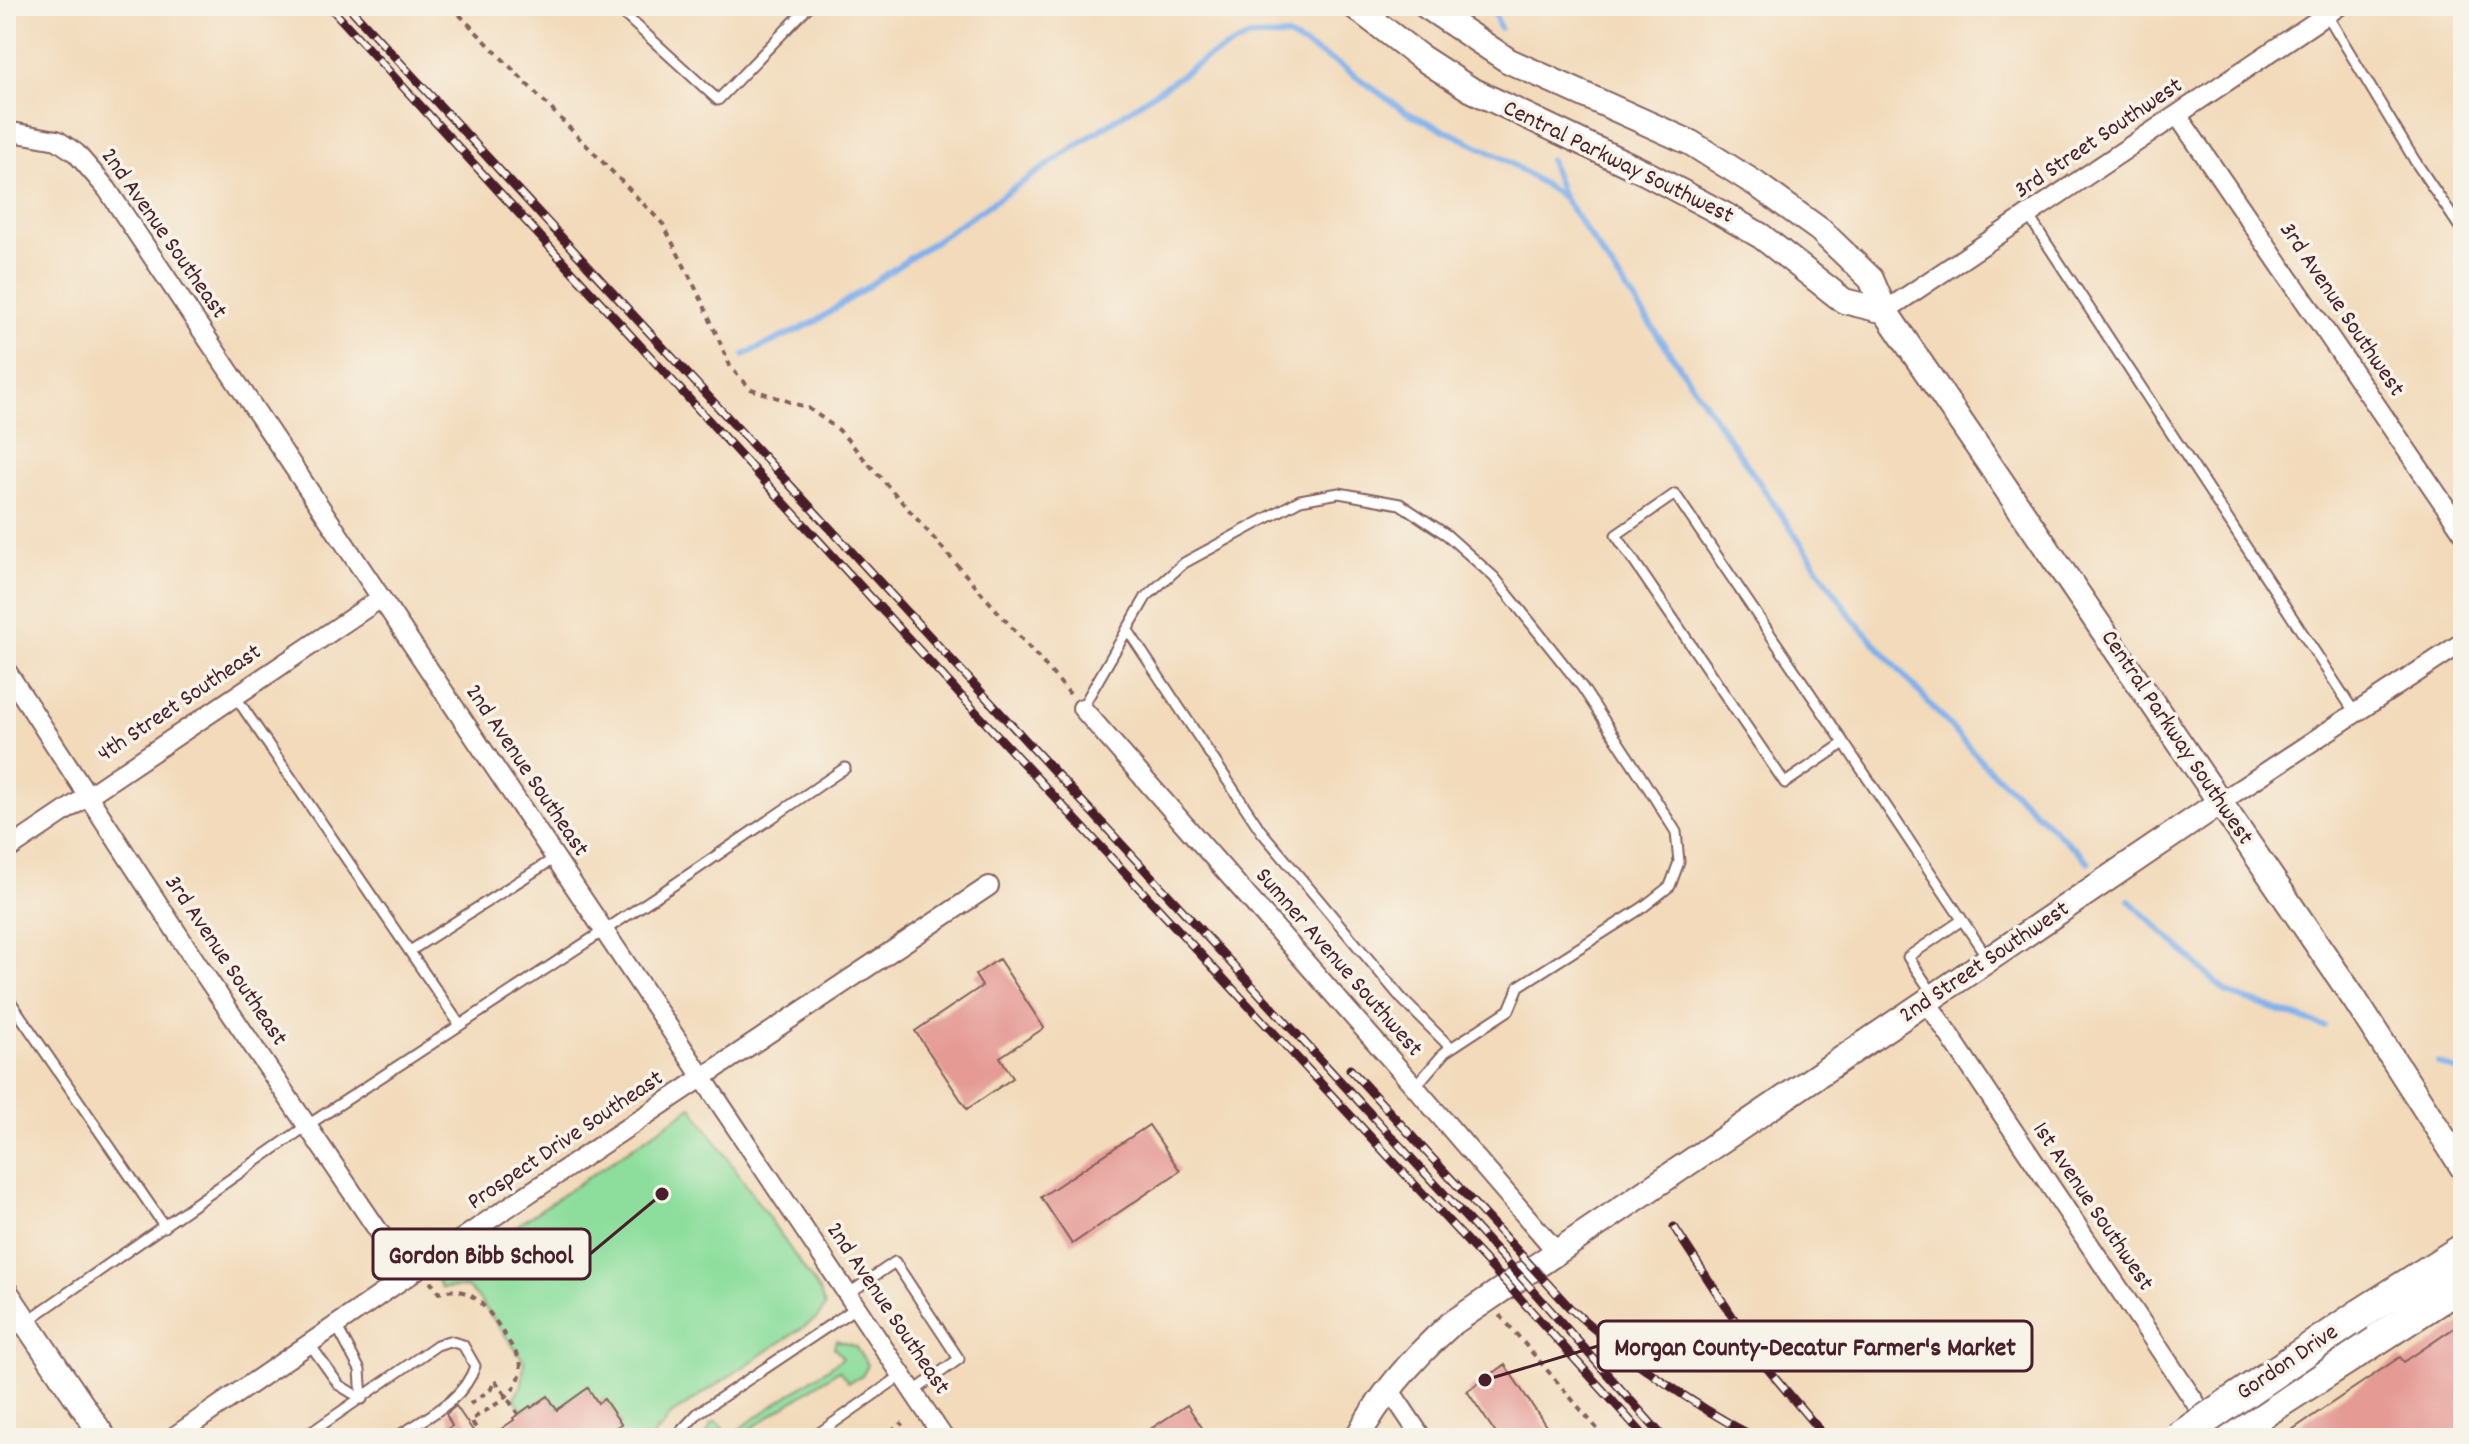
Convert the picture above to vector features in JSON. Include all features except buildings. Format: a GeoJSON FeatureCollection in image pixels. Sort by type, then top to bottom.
{"type":"FeatureCollection","features":[{"type":"Feature","properties":{"kind":"main road","name":"Gordon Drive"},"geometry":{"type":"LineString","coordinates":[[2178,1438],[2359,1315],[2463,1249]]}},
{"type":"Feature","properties":{"kind":"main road","name":"Gordon Drive"},"geometry":{"type":"LineString","coordinates":[[2222,1438],[2463,1284]]}},
{"type":"Feature","properties":{"kind":"street","name":"Central Parkway Southwest"},"geometry":{"type":"LineString","coordinates":[[1354,6],[1419,56],[1470,89],[1644,172],[1721,213],[1761,236],[1844,301],[1885,311]]}},
{"type":"Feature","properties":{"kind":"street","name":"Central Parkway Southwest"},"geometry":{"type":"LineString","coordinates":[[1426,6],[1509,61],[1691,143],[1820,230],[1871,279],[1885,311],[2355,1000],[2463,1168]]}},
{"type":"Feature","properties":{"kind":"street","name":"3rd Street Southwest"},"geometry":{"type":"LineString","coordinates":[[1885,311],[2333,10]]}},
{"type":"Feature","properties":{"kind":"street","name":"3rd Avenue Southwest"},"geometry":{"type":"LineString","coordinates":[[2178,116],[2463,532]]}},
{"type":"Feature","properties":{"kind":"street","name":"2nd Avenue Southeast"},"geometry":{"type":"LineString","coordinates":[[6,133],[57,140],[76,153],[107,189],[944,1438]]}},
{"type":"Feature","properties":{"kind":"street","name":"4th Street Southeast"},"geometry":{"type":"LineString","coordinates":[[6,851],[381,598]]}},
{"type":"Feature","properties":{"kind":"street","name":"2nd Street Southwest"},"geometry":{"type":"LineString","coordinates":[[1357,1438],[1389,1389],[1429,1344],[1498,1290],[2463,642]]}},
{"type":"Feature","properties":{"kind":"street","name":"3rd Avenue Southeast"},"geometry":{"type":"LineString","coordinates":[[6,670],[196,962],[409,1276]]}},
{"type":"Feature","properties":{"kind":"street","name":"Sumner Avenue Southwest"},"geometry":{"type":"LineString","coordinates":[[1082,708],[1556,1251]]}},
{"type":"Feature","properties":{"kind":"street","name":"Prospect Drive Southeast"},"geometry":{"type":"LineString","coordinates":[[172,1438],[489,1220],[989,886]]}},
{"type":"Feature","properties":{"kind":"street","name":"1st Avenue Southwest"},"geometry":{"type":"LineString","coordinates":[[1931,1000],[2222,1438]]}},
{"type":"Feature","properties":{"kind":"street"},"geometry":{"type":"LineString","coordinates":[[6,1293],[16,1329],[104,1438]]}},
{"type":"Feature","properties":{"kind":"street"},"geometry":{"type":"LineString","coordinates":[[1389,1389],[1422,1438]]}},
{"type":"Feature","properties":{"kind":"lane"},"geometry":{"type":"LineString","coordinates":[[615,6],[718,100],[809,6]]}},
{"type":"Feature","properties":{"kind":"lane"},"geometry":{"type":"LineString","coordinates":[[2333,10],[2415,161],[2463,232]]}},
{"type":"Feature","properties":{"kind":"lane"},"geometry":{"type":"LineString","coordinates":[[2028,215],[2355,713]]}},
{"type":"Feature","properties":{"kind":"lane"},"geometry":{"type":"LineString","coordinates":[[1082,708],[1146,597],[1184,563],[1300,500],[1339,493],[1400,504],[1459,546],[1494,577],[1582,687],[1676,832],[1679,862],[1670,886],[1642,908],[1519,986],[1509,1010],[1451,1048],[1415,1087]]}},
{"type":"Feature","properties":{"kind":"lane"},"geometry":{"type":"LineString","coordinates":[[1844,743],[1785,783],[1616,535],[1675,494],[1844,743],[1989,960]]}},
{"type":"Feature","properties":{"kind":"lane"},"geometry":{"type":"LineString","coordinates":[[1127,629],[1261,831],[1402,999],[1451,1048]]}},
{"type":"Feature","properties":{"kind":"lane"},"geometry":{"type":"LineString","coordinates":[[235,696],[460,1025]]}},
{"type":"Feature","properties":{"kind":"lane"},"geometry":{"type":"LineString","coordinates":[[16,1329],[308,1125],[845,768]]}},
{"type":"Feature","properties":{"kind":"lane"},"geometry":{"type":"LineString","coordinates":[[410,951],[555,858]]}},
{"type":"Feature","properties":{"kind":"lane"},"geometry":{"type":"LineString","coordinates":[[1931,1000],[1908,957],[1962,920]]}},
{"type":"Feature","properties":{"kind":"lane"},"geometry":{"type":"LineString","coordinates":[[6,995],[165,1227]]}},
{"type":"Feature","properties":{"kind":"lane"},"geometry":{"type":"LineString","coordinates":[[681,1438],[682,1430],[698,1413],[852,1300],[895,1262],[959,1359],[913,1392]]}},
{"type":"Feature","properties":{"kind":"lane"},"geometry":{"type":"LineString","coordinates":[[336,1325],[360,1370],[362,1399]]}},
{"type":"Feature","properties":{"kind":"lane"},"geometry":{"type":"LineString","coordinates":[[303,1438],[437,1345],[449,1341],[463,1345],[475,1366],[460,1394],[395,1438]]}},
{"type":"Feature","properties":{"kind":"lane"},"geometry":{"type":"LineString","coordinates":[[309,1343],[339,1385],[362,1399]]}},
{"type":"Feature","properties":{"kind":"lane"},"geometry":{"type":"LineString","coordinates":[[812,1438],[902,1375]]}},
{"type":"Feature","properties":{"kind":"path"},"geometry":{"type":"LineString","coordinates":[[451,6],[663,224],[731,368],[751,389],[808,408],[839,430],[1082,708]]}},
{"type":"Feature","properties":{"kind":"path"},"geometry":{"type":"LineString","coordinates":[[1498,1290],[1500,1316],[1605,1438]]}},
{"type":"Feature","properties":{"kind":"path"},"geometry":{"type":"LineString","coordinates":[[495,1380],[518,1414]]}},
{"type":"Feature","properties":{"kind":"path"},"geometry":{"type":"LineString","coordinates":[[880,1438],[903,1423]]}},
{"type":"Feature","properties":{"kind":"green space"},"geometry":{"type":"Polygon","coordinates":[[[692,1107],[820,1292],[825,1307],[817,1318],[671,1415],[659,1431],[656,1430],[654,1438],[622,1438],[615,1428],[621,1424],[604,1399],[598,1403],[588,1389],[557,1410],[548,1396],[522,1411],[514,1397],[522,1385],[524,1361],[467,1287],[442,1288],[437,1280],[692,1107]]]}},
{"type":"Feature","properties":{"kind":"green space"},"geometry":{"type":"Polygon","coordinates":[[[836,1340],[855,1346],[868,1365],[861,1377],[848,1382],[839,1370],[737,1438],[705,1438],[711,1425],[717,1421],[729,1436],[843,1358],[834,1347],[836,1340]]]}},
{"type":"Feature","properties":{"kind":"waterway"},"geometry":{"type":"LineString","coordinates":[[1492,6],[1500,28]]}},
{"type":"Feature","properties":{"kind":"waterway"},"geometry":{"type":"LineString","coordinates":[[744,355],[815,322],[1205,59],[1249,37],[1288,36],[1340,65],[1406,112],[1501,157],[1563,197]]}},
{"type":"Feature","properties":{"kind":"waterway"},"geometry":{"type":"LineString","coordinates":[[1550,160],[1563,197],[1853,619],[1986,766],[2089,862]]}},
{"type":"Feature","properties":{"kind":"waterway"},"geometry":{"type":"LineString","coordinates":[[2129,900],[2227,993],[2324,1026]]}},
{"type":"Feature","properties":{"kind":"waterway"},"geometry":{"type":"LineString","coordinates":[[2438,1063],[2463,1073]]}},
{"type":"Feature","properties":{"kind":"railway"},"geometry":{"type":"LineString","coordinates":[[329,6],[1646,1438]]}},
{"type":"Feature","properties":{"kind":"railway"},"geometry":{"type":"LineString","coordinates":[[348,6],[1520,1276],[1664,1438]]}},
{"type":"Feature","properties":{"kind":"railway"},"geometry":{"type":"LineString","coordinates":[[1350,1069],[1570,1308],[1659,1379],[1756,1438]]}},
{"type":"Feature","properties":{"kind":"railway"},"geometry":{"type":"LineString","coordinates":[[1674,1227],[1762,1362],[1826,1438]]}},
{"type":"Feature","properties":{"kind":"place","name":"Gordon Bibb School"},"geometry":{"type":"Point","coordinates":[662,1194]}},
{"type":"Feature","properties":{"kind":"place","name":"Morgan County-Decatur Farmer's Market"},"geometry":{"type":"Point","coordinates":[1485,1380]}}]}
